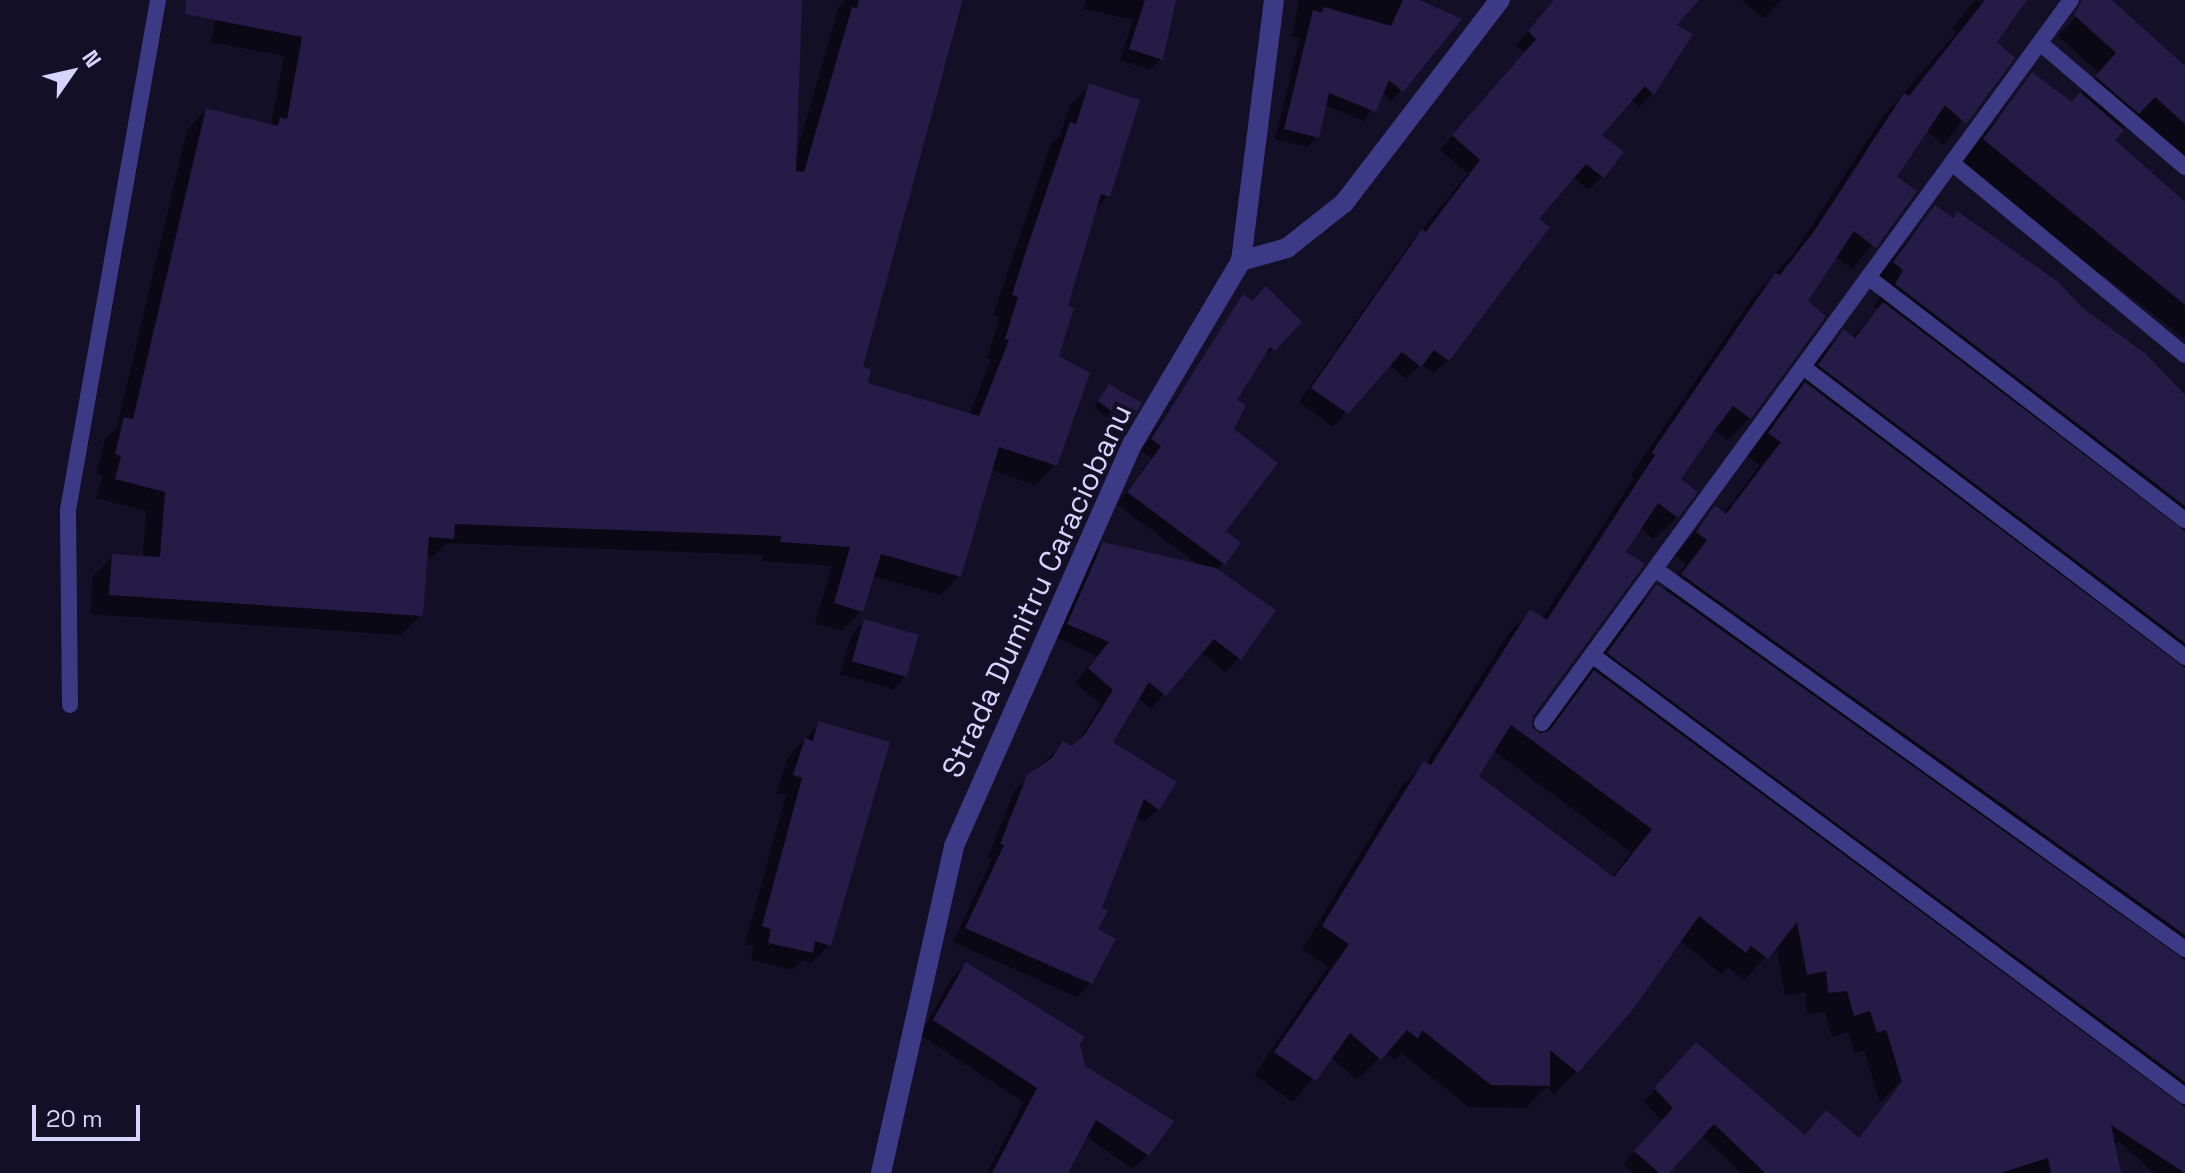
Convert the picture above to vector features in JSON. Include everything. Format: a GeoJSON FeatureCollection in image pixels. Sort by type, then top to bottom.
{"type":"FeatureCollection","features":[{"type":"Feature","properties":{"kind":"street","name":"Strada Dumitru Caraciobanu"},"geometry":{"type":"LineString","coordinates":[[881,1173],[954,846],[1133,443],[1241,261],[1251,154],[1274,0]]}},
{"type":"Feature","properties":{"kind":"street"},"geometry":{"type":"LineString","coordinates":[[1241,261],[1287,248],[1344,203],[1500,0]]}},
{"type":"Feature","properties":{"kind":"lane"},"geometry":{"type":"LineString","coordinates":[[70,705],[68,510],[158,0]]}},
{"type":"Feature","properties":{"kind":"lane"},"geometry":{"type":"LineString","coordinates":[[1542,723],[2071,0]]}},
{"type":"Feature","properties":{"kind":"lane"},"geometry":{"type":"LineString","coordinates":[[2040,43],[2185,167]]}},
{"type":"Feature","properties":{"kind":"lane"},"geometry":{"type":"LineString","coordinates":[[1952,163],[2185,355]]}},
{"type":"Feature","properties":{"kind":"lane"},"geometry":{"type":"LineString","coordinates":[[1868,277],[2185,520]]}},
{"type":"Feature","properties":{"kind":"lane"},"geometry":{"type":"LineString","coordinates":[[1803,367],[2185,657]]}},
{"type":"Feature","properties":{"kind":"lane"},"geometry":{"type":"LineString","coordinates":[[1655,569],[2185,949]]}},
{"type":"Feature","properties":{"kind":"lane"},"geometry":{"type":"LineString","coordinates":[[1592,655],[2185,1096]]}},
{"type":"Feature","properties":{"kind":"building"},"geometry":{"type":"Polygon","coordinates":[[[186,0],[802,0],[796,171],[804,172],[852,7],[857,8],[859,0],[963,0],[863,367],[871,369],[868,383],[979,416],[1009,340],[1005,339],[1018,297],[1012,295],[1025,254],[1070,122],[1076,124],[1089,83],[1140,100],[1110,197],[1101,194],[1068,306],[1074,308],[1059,356],[1090,373],[1057,466],[999,447],[961,577],[881,554],[863,612],[834,603],[850,547],[780,542],[781,536],[455,524],[454,539],[429,537],[423,616],[109,595],[112,554],[160,557],[165,492],[115,479],[121,456],[115,454],[124,417],[133,419],[206,108],[278,126],[280,117],[287,119],[302,37],[185,14],[186,0]]]}},
{"type":"Feature","properties":{"kind":"building"},"geometry":{"type":"Polygon","coordinates":[[[1145,0],[1176,0],[1163,60],[1129,49],[1145,0]]]}},
{"type":"Feature","properties":{"kind":"building"},"geometry":{"type":"Polygon","coordinates":[[[1403,0],[1420,0],[1462,19],[1403,92],[1389,80],[1376,112],[1329,93],[1319,138],[1284,129],[1313,10],[1322,13],[1324,7],[1391,26],[1403,0]]]}},
{"type":"Feature","properties":{"kind":"building"},"geometry":{"type":"Polygon","coordinates":[[[1554,0],[1699,0],[1677,25],[1693,34],[1654,95],[1645,86],[1602,135],[1624,152],[1604,178],[1586,164],[1539,219],[1550,227],[1449,361],[1434,350],[1421,367],[1402,352],[1348,414],[1311,388],[1422,229],[1426,232],[1480,160],[1452,135],[1536,39],[1528,31],[1554,0]]]}},
{"type":"Feature","properties":{"kind":"building"},"geometry":{"type":"Polygon","coordinates":[[[1985,0],[2027,0],[1997,42],[2015,58],[1966,124],[1945,105],[1897,177],[1917,191],[1876,248],[1854,231],[1808,301],[1826,316],[1751,419],[1733,406],[1714,431],[1681,479],[1698,492],[1678,518],[1658,503],[1626,552],[1645,564],[1533,716],[1532,727],[1540,734],[1550,730],[1594,670],[2185,1107],[2185,1173],[2111,1125],[2121,1173],[2051,1173],[2048,1158],[2000,1173],[1765,1173],[1714,1124],[1669,1173],[1659,1173],[1634,1151],[1673,1108],[1654,1088],[1696,1042],[1805,1135],[1826,1110],[1859,1138],[1902,1082],[1886,1030],[1877,1033],[1870,1011],[1854,1016],[1847,991],[1828,993],[1826,971],[1807,975],[1797,922],[1768,959],[1751,946],[1746,953],[1699,916],[1634,1008],[1578,1073],[1550,1050],[1550,1086],[1491,1085],[1422,1030],[1418,1039],[1407,1030],[1381,1060],[1350,1033],[1316,1081],[1274,1052],[1349,944],[1322,926],[1424,761],[1431,765],[1530,609],[1547,620],[1655,455],[1652,452],[1775,273],[1780,275],[1815,230],[1904,93],[1909,96],[1985,0]],[[1511,725],[1479,776],[1614,877],[1652,829],[1511,725]]]}},
{"type":"Feature","properties":{"kind":"building"},"geometry":{"type":"Polygon","coordinates":[[[2082,0],[2112,0],[2185,66],[2185,124],[2155,97],[2139,114],[2095,76],[2116,53],[2074,15],[2082,0]]]}},
{"type":"Feature","properties":{"kind":"building"},"geometry":{"type":"Polygon","coordinates":[[[2032,72],[2072,102],[2080,92],[2124,130],[2115,140],[2185,202],[2185,305],[1983,139],[2032,72]]]}},
{"type":"Feature","properties":{"kind":"building"},"geometry":{"type":"Polygon","coordinates":[[[1935,205],[1953,218],[1957,211],[2057,281],[2084,309],[2146,354],[2185,395],[2185,506],[1895,284],[1903,270],[1893,262],[1935,205]]]}},
{"type":"Feature","properties":{"kind":"building"},"geometry":{"type":"Polygon","coordinates":[[[1266,286],[1302,322],[1275,351],[1270,347],[1237,400],[1246,405],[1234,429],[1278,463],[1226,531],[1241,543],[1225,565],[1127,492],[1161,446],[1151,439],[1243,294],[1252,301],[1266,286]]]}},
{"type":"Feature","properties":{"kind":"building"},"geometry":{"type":"Polygon","coordinates":[[[1883,302],[2185,531],[2185,643],[1818,365],[1844,329],[1855,338],[1883,302]]]}},
{"type":"Feature","properties":{"kind":"building"},"geometry":{"type":"Polygon","coordinates":[[[1805,382],[2185,668],[2185,935],[1681,574],[1707,540],[1696,532],[1715,505],[1726,514],[1781,442],[1768,433],[1805,382]]]}},
{"type":"Feature","properties":{"kind":"building"},"geometry":{"type":"Polygon","coordinates":[[[1109,384],[1142,403],[1129,424],[1098,401],[1109,384]]]}},
{"type":"Feature","properties":{"kind":"building"},"geometry":{"type":"Polygon","coordinates":[[[1103,542],[1216,568],[1276,610],[1241,660],[1214,639],[1166,696],[1149,682],[1113,742],[1177,782],[1159,810],[1144,799],[1102,908],[1108,911],[1098,929],[1116,939],[1092,984],[965,928],[1004,845],[1000,844],[1027,775],[1052,758],[1063,741],[1072,746],[1085,734],[1113,690],[1088,668],[1109,642],[1067,624],[1103,542]]]}},
{"type":"Feature","properties":{"kind":"building"},"geometry":{"type":"Polygon","coordinates":[[[1657,584],[2185,960],[2185,1082],[1607,653],[1657,584]]]}},
{"type":"Feature","properties":{"kind":"building"},"geometry":{"type":"Polygon","coordinates":[[[864,619],[919,635],[907,677],[852,661],[864,619]]]}},
{"type":"Feature","properties":{"kind":"building"},"geometry":{"type":"Polygon","coordinates":[[[818,721],[890,742],[831,946],[815,941],[813,953],[768,943],[771,929],[762,926],[802,778],[793,775],[805,738],[813,741],[818,721]]]}},
{"type":"Feature","properties":{"kind":"building"},"geometry":{"type":"Polygon","coordinates":[[[966,962],[1085,1037],[1080,1044],[1085,1066],[1174,1121],[1149,1156],[1096,1120],[1068,1173],[992,1173],[1037,1088],[933,1020],[966,962]]]}}]}
